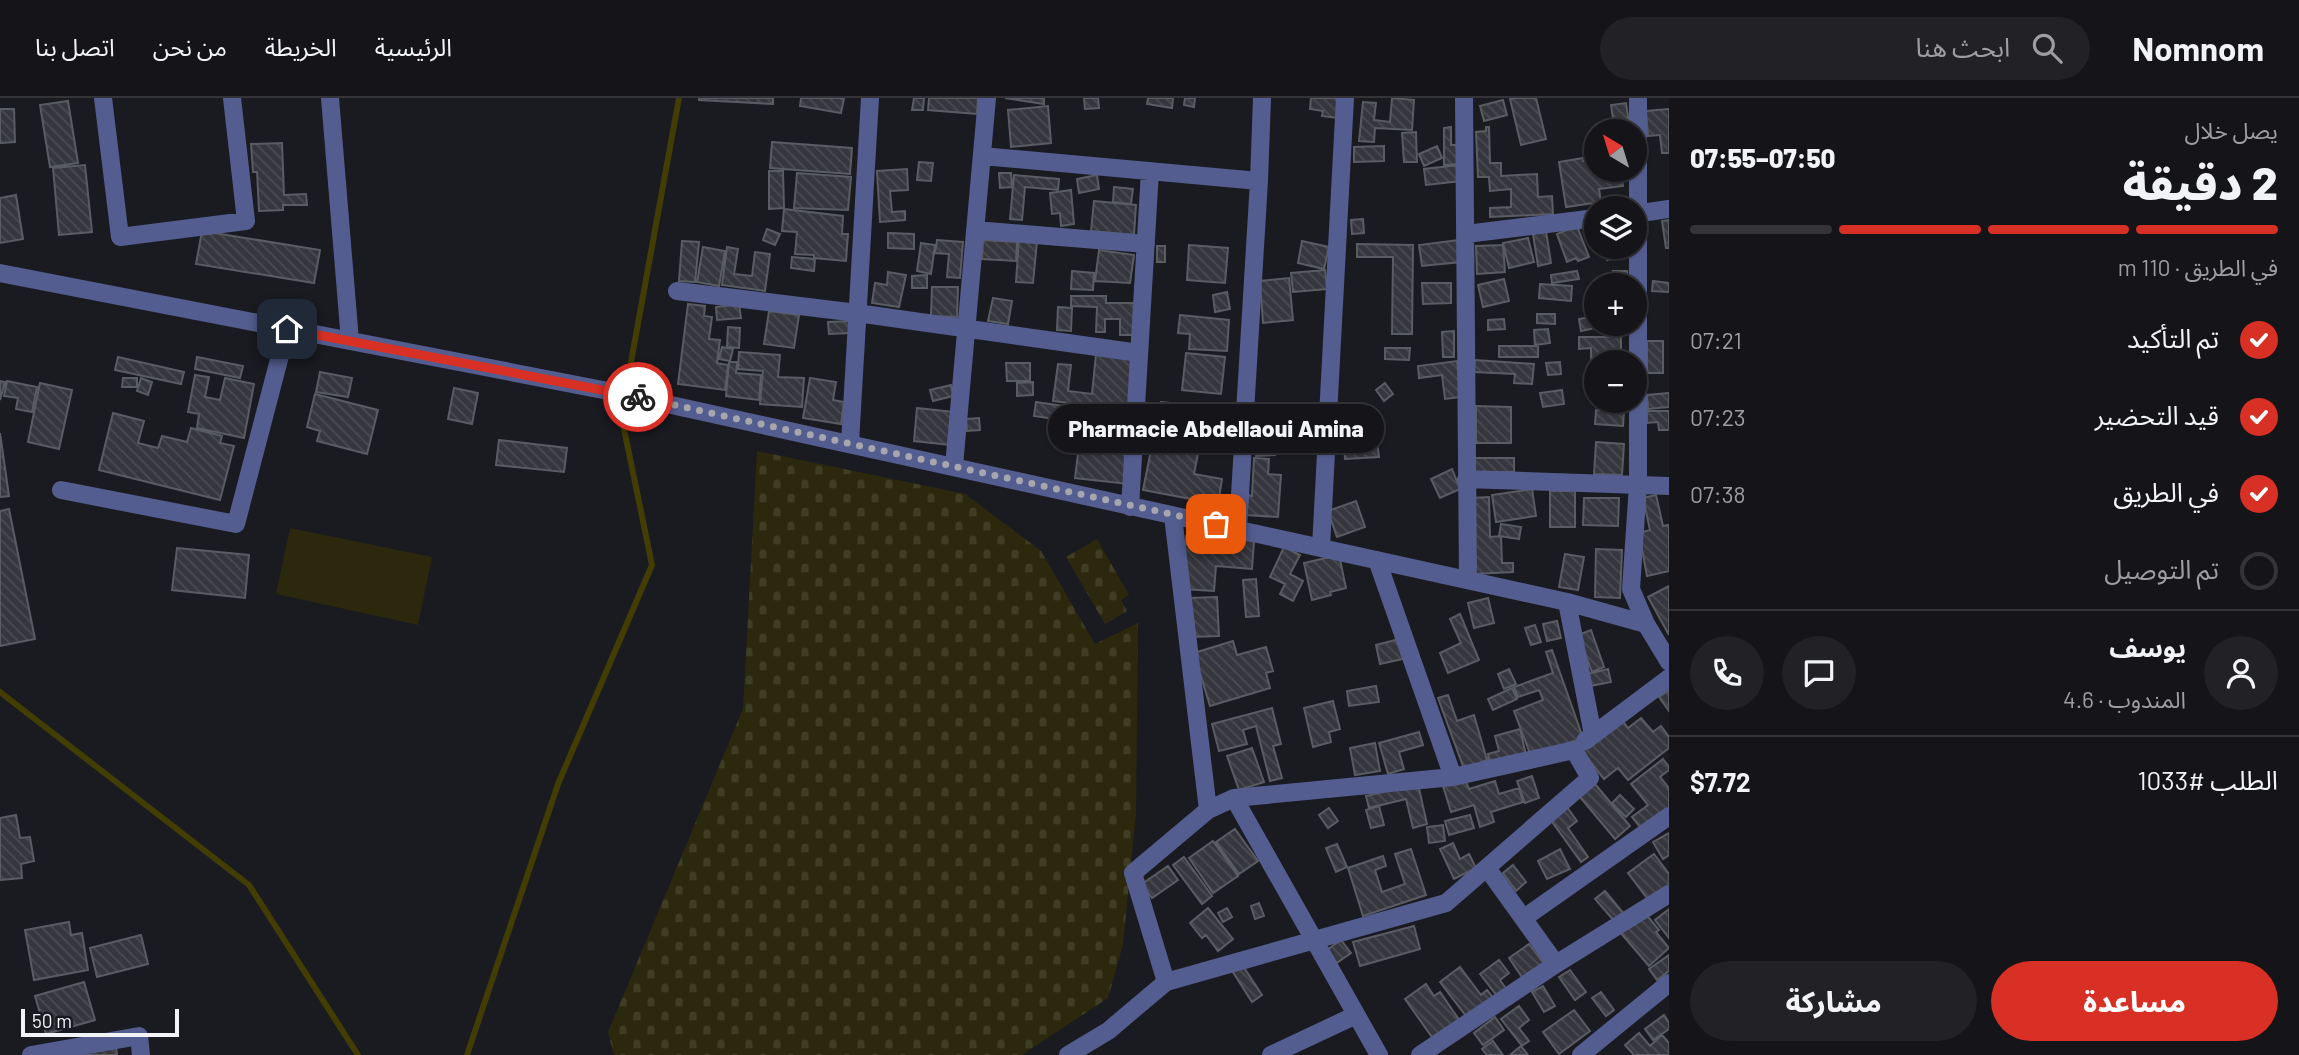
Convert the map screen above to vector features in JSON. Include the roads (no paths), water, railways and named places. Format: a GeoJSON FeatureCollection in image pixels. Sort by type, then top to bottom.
{"type":"FeatureCollection","features":[{"type":"Feature","properties":{"kind":"street"},"geometry":{"type":"LineString","coordinates":[[103,98],[120,237],[246,221],[232,98]]}},
{"type":"Feature","properties":{"kind":"street"},"geometry":{"type":"LineString","coordinates":[[330,98],[350,341]]}},
{"type":"Feature","properties":{"kind":"street"},"geometry":{"type":"LineString","coordinates":[[850,443],[870,98]]}},
{"type":"Feature","properties":{"kind":"street"},"geometry":{"type":"LineString","coordinates":[[954,466],[987,98]]}},
{"type":"Feature","properties":{"kind":"street"},"geometry":{"type":"LineString","coordinates":[[1238,528],[1262,98]]}},
{"type":"Feature","properties":{"kind":"street"},"geometry":{"type":"LineString","coordinates":[[1321,547],[1345,98]]}},
{"type":"Feature","properties":{"kind":"street"},"geometry":{"type":"LineString","coordinates":[[1464,98],[1468,580]]}},
{"type":"Feature","properties":{"kind":"street"},"geometry":{"type":"LineString","coordinates":[[1637,196],[1638,98]]}},
{"type":"Feature","properties":{"kind":"street"},"geometry":{"type":"LineString","coordinates":[[982,156],[1259,181]]}},
{"type":"Feature","properties":{"kind":"street"},"geometry":{"type":"LineString","coordinates":[[1130,507],[1150,171]]}},
{"type":"Feature","properties":{"kind":"street"},"geometry":{"type":"LineString","coordinates":[[1647,212],[1669,209]]}},
{"type":"Feature","properties":{"kind":"street"},"geometry":{"type":"LineString","coordinates":[[1466,234],[1584,219]]}},
{"type":"Feature","properties":{"kind":"street"},"geometry":{"type":"LineString","coordinates":[[975,230],[1146,244]]}},
{"type":"Feature","properties":{"kind":"street"},"geometry":{"type":"LineString","coordinates":[[1637,259],[1638,485],[1631,589],[1646,624],[1669,662]]}},
{"type":"Feature","properties":{"kind":"street"},"geometry":{"type":"LineString","coordinates":[[0,274],[603,390],[1130,507],[1238,528],[1567,602],[1646,624]]}},
{"type":"Feature","properties":{"kind":"street"},"geometry":{"type":"LineString","coordinates":[[677,291],[857,313],[1139,353]]}},
{"type":"Feature","properties":{"kind":"street"},"geometry":{"type":"LineString","coordinates":[[61,490],[236,524],[287,329]]}},
{"type":"Feature","properties":{"kind":"street"},"geometry":{"type":"LineString","coordinates":[[1466,479],[1669,486]]}},
{"type":"Feature","properties":{"kind":"street"},"geometry":{"type":"LineString","coordinates":[[1173,516],[1208,810]]}},
{"type":"Feature","properties":{"kind":"street"},"geometry":{"type":"LineString","coordinates":[[1377,560],[1453,777]]}},
{"type":"Feature","properties":{"kind":"street"},"geometry":{"type":"LineString","coordinates":[[1567,602],[1593,734]]}},
{"type":"Feature","properties":{"kind":"street"},"geometry":{"type":"LineString","coordinates":[[1166,982],[1133,873],[1208,810],[1234,798],[1453,777],[1574,750],[1669,678]]}},
{"type":"Feature","properties":{"kind":"street"},"geometry":{"type":"LineString","coordinates":[[1068,1055],[1108,1031],[1166,982],[1446,903],[1590,778],[1574,750]]}},
{"type":"Feature","properties":{"kind":"street"},"geometry":{"type":"LineString","coordinates":[[1234,798],[1379,1055]]}},
{"type":"Feature","properties":{"kind":"street"},"geometry":{"type":"LineString","coordinates":[[1524,918],[1669,816]]}},
{"type":"Feature","properties":{"kind":"street"},"geometry":{"type":"LineString","coordinates":[[1487,868],[1556,964]]}},
{"type":"Feature","properties":{"kind":"street"},"geometry":{"type":"LineString","coordinates":[[1420,1055],[1556,964],[1669,894]]}},
{"type":"Feature","properties":{"kind":"street"},"geometry":{"type":"LineString","coordinates":[[1581,1055],[1669,983]]}},
{"type":"Feature","properties":{"kind":"street"},"geometry":{"type":"LineString","coordinates":[[1271,1055],[1356,1015]]}},
{"type":"Feature","properties":{"kind":"street"},"geometry":{"type":"LineString","coordinates":[[31,1055],[139,1036],[141,1055]]}},
{"type":"Feature","properties":{"kind":"waterway"},"geometry":{"type":"LineString","coordinates":[[467,1055],[558,784],[652,565],[623,424],[629,373],[679,98]]}},
{"type":"Feature","properties":{"kind":"waterway"},"geometry":{"type":"LineString","coordinates":[[0,692],[249,885],[358,1055]]}},
{"type":"Feature","properties":{"kind":"place","name":"Pharmacie Abdellaoui Amina"},"geometry":{"type":"Point","coordinates":[1216,524]}}]}
